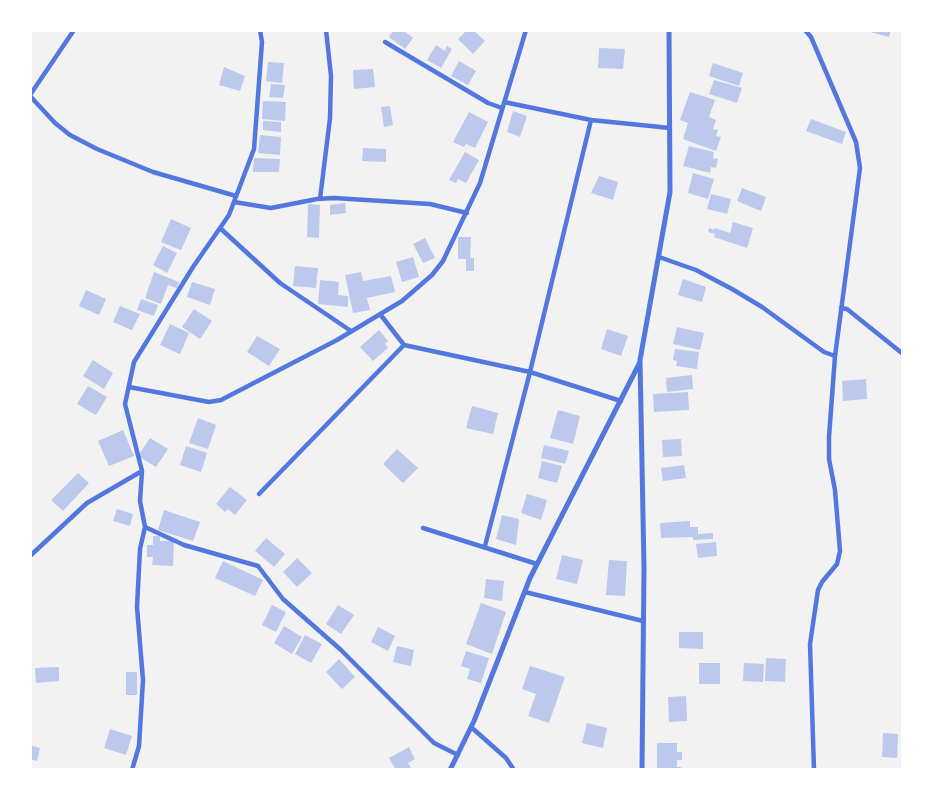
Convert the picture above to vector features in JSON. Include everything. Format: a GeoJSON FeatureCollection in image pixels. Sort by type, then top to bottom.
{"type":"FeatureCollection","features":[{"type":"Feature","properties":{"kind":"street"},"geometry":{"type":"LineString","coordinates":[[74,30],[30,96],[55,123],[70,135],[97,149],[153,172],[236,196]]}},
{"type":"Feature","properties":{"kind":"street"},"geometry":{"type":"LineString","coordinates":[[132,770],[139,746],[143,680],[137,607],[140,549],[145,527],[140,501],[142,471],[125,404],[134,362],[193,267],[229,215],[254,148],[262,42],[260,30]]}},
{"type":"Feature","properties":{"kind":"street"},"geometry":{"type":"LineString","coordinates":[[320,199],[330,118],[331,76],[326,30]]}},
{"type":"Feature","properties":{"kind":"street"},"geometry":{"type":"LineString","coordinates":[[129,387],[210,402],[221,400],[351,331],[402,301],[443,261],[480,183],[526,30]]}},
{"type":"Feature","properties":{"kind":"street"},"geometry":{"type":"LineString","coordinates":[[642,770],[640,360],[670,192],[669,30]]}},
{"type":"Feature","properties":{"kind":"street"},"geometry":{"type":"LineString","coordinates":[[805,30],[811,37],[856,142],[860,175],[835,356],[829,448],[836,490],[840,551],[837,564],[818,590],[810,644],[814,770]]}},
{"type":"Feature","properties":{"kind":"street"},"geometry":{"type":"LineString","coordinates":[[385,42],[488,103],[502,108]]}},
{"type":"Feature","properties":{"kind":"street"},"geometry":{"type":"LineString","coordinates":[[504,102],[591,120],[670,128]]}},
{"type":"Feature","properties":{"kind":"street"},"geometry":{"type":"LineString","coordinates":[[485,546],[591,120]]}},
{"type":"Feature","properties":{"kind":"street"},"geometry":{"type":"LineString","coordinates":[[234,202],[272,208],[320,199],[430,204],[466,213]]}},
{"type":"Feature","properties":{"kind":"street"},"geometry":{"type":"LineString","coordinates":[[220,228],[280,283],[351,331]]}},
{"type":"Feature","properties":{"kind":"street"},"geometry":{"type":"LineString","coordinates":[[659,257],[696,270],[732,289],[824,352],[835,356]]}},
{"type":"Feature","properties":{"kind":"street"},"geometry":{"type":"LineString","coordinates":[[841,308],[847,309],[903,354]]}},
{"type":"Feature","properties":{"kind":"street"},"geometry":{"type":"LineString","coordinates":[[380,314],[404,345],[530,372],[621,401]]}},
{"type":"Feature","properties":{"kind":"street"},"geometry":{"type":"LineString","coordinates":[[259,494],[404,345]]}},
{"type":"Feature","properties":{"kind":"street"},"geometry":{"type":"LineString","coordinates":[[450,770],[471,727],[537,564],[640,360]]}},
{"type":"Feature","properties":{"kind":"street"},"geometry":{"type":"LineString","coordinates":[[30,556],[87,503],[142,471]]}},
{"type":"Feature","properties":{"kind":"street"},"geometry":{"type":"LineString","coordinates":[[145,527],[184,545],[258,566],[283,599],[341,650],[434,743],[458,755]]}},
{"type":"Feature","properties":{"kind":"street"},"geometry":{"type":"LineString","coordinates":[[423,528],[537,564]]}},
{"type":"Feature","properties":{"kind":"street"},"geometry":{"type":"LineString","coordinates":[[525,592],[643,621]]}},
{"type":"Feature","properties":{"kind":"street"},"geometry":{"type":"LineString","coordinates":[[471,727],[506,758],[514,770]]}},
{"type":"Feature","properties":{"kind":"building"},"geometry":{"type":"Polygon","coordinates":[[[394,30],[403,30],[413,38],[405,49],[389,37],[394,30]]]}},
{"type":"Feature","properties":{"kind":"building"},"geometry":{"type":"Polygon","coordinates":[[[467,30],[473,30],[485,41],[473,54],[458,39],[467,30]]]}},
{"type":"Feature","properties":{"kind":"building"},"geometry":{"type":"Polygon","coordinates":[[[871,30],[891,30],[889,37],[870,32],[871,30]]]}},
{"type":"Feature","properties":{"kind":"building"},"geometry":{"type":"Polygon","coordinates":[[[436,45],[445,51],[447,46],[452,49],[441,68],[427,60],[436,45]]]}},
{"type":"Feature","properties":{"kind":"building"},"geometry":{"type":"Polygon","coordinates":[[[599,48],[625,49],[623,69],[598,68],[599,48]]]}},
{"type":"Feature","properties":{"kind":"building"},"geometry":{"type":"Polygon","coordinates":[[[459,61],[476,71],[468,85],[451,76],[459,61]]]}},
{"type":"Feature","properties":{"kind":"building"},"geometry":{"type":"Polygon","coordinates":[[[268,62],[284,63],[282,83],[266,81],[268,62]]]}},
{"type":"Feature","properties":{"kind":"building"},"geometry":{"type":"Polygon","coordinates":[[[713,63],[743,73],[739,86],[709,76],[713,63]]]}},
{"type":"Feature","properties":{"kind":"building"},"geometry":{"type":"Polygon","coordinates":[[[224,67],[245,76],[240,91],[219,85],[224,67]]]}},
{"type":"Feature","properties":{"kind":"building"},"geometry":{"type":"Polygon","coordinates":[[[373,69],[375,87],[354,89],[353,70],[373,69]]]}},
{"type":"Feature","properties":{"kind":"building"},"geometry":{"type":"Polygon","coordinates":[[[714,80],[742,88],[737,103],[709,94],[714,80]]]}},
{"type":"Feature","properties":{"kind":"building"},"geometry":{"type":"Polygon","coordinates":[[[271,84],[285,85],[283,98],[269,97],[271,84]]]}},
{"type":"Feature","properties":{"kind":"building"},"geometry":{"type":"Polygon","coordinates":[[[690,92],[715,100],[709,117],[716,120],[713,129],[718,130],[716,136],[721,137],[716,151],[683,139],[688,123],[680,120],[690,92]]]}},
{"type":"Feature","properties":{"kind":"building"},"geometry":{"type":"Polygon","coordinates":[[[263,101],[286,102],[285,121],[262,119],[263,101]]]}},
{"type":"Feature","properties":{"kind":"building"},"geometry":{"type":"Polygon","coordinates":[[[390,106],[393,125],[384,127],[381,107],[390,106]]]}},
{"type":"Feature","properties":{"kind":"building"},"geometry":{"type":"Polygon","coordinates":[[[513,111],[527,116],[520,137],[507,132],[513,111]]]}},
{"type":"Feature","properties":{"kind":"building"},"geometry":{"type":"Polygon","coordinates":[[[469,112],[488,122],[475,148],[466,144],[464,147],[453,142],[469,112]]]}},
{"type":"Feature","properties":{"kind":"building"},"geometry":{"type":"Polygon","coordinates":[[[811,119],[846,132],[842,144],[806,131],[811,119]]]}},
{"type":"Feature","properties":{"kind":"building"},"geometry":{"type":"Polygon","coordinates":[[[263,121],[281,122],[281,132],[263,130],[263,121]]]}},
{"type":"Feature","properties":{"kind":"building"},"geometry":{"type":"Polygon","coordinates":[[[260,135],[281,137],[280,155],[258,153],[260,135]]]}},
{"type":"Feature","properties":{"kind":"building"},"geometry":{"type":"Polygon","coordinates":[[[689,146],[714,152],[713,158],[718,159],[716,168],[711,167],[710,173],[683,166],[689,146]]]}},
{"type":"Feature","properties":{"kind":"building"},"geometry":{"type":"Polygon","coordinates":[[[363,148],[386,149],[386,162],[362,161],[363,148]]]}},
{"type":"Feature","properties":{"kind":"building"},"geometry":{"type":"Polygon","coordinates":[[[465,152],[479,160],[466,183],[458,179],[456,183],[449,180],[465,152]]]}},
{"type":"Feature","properties":{"kind":"building"},"geometry":{"type":"Polygon","coordinates":[[[254,158],[280,159],[279,172],[253,172],[254,158]]]}},
{"type":"Feature","properties":{"kind":"building"},"geometry":{"type":"Polygon","coordinates":[[[693,173],[714,179],[708,199],[688,193],[693,173]]]}},
{"type":"Feature","properties":{"kind":"building"},"geometry":{"type":"Polygon","coordinates":[[[599,176],[618,182],[613,200],[591,193],[599,176]]]}},
{"type":"Feature","properties":{"kind":"building"},"geometry":{"type":"Polygon","coordinates":[[[742,188],[766,197],[761,211],[737,201],[742,188]]]}},
{"type":"Feature","properties":{"kind":"building"},"geometry":{"type":"Polygon","coordinates":[[[711,194],[731,199],[727,214],[707,209],[711,194]]]}},
{"type":"Feature","properties":{"kind":"building"},"geometry":{"type":"Polygon","coordinates":[[[345,203],[346,213],[330,215],[330,205],[345,203]]]}},
{"type":"Feature","properties":{"kind":"building"},"geometry":{"type":"Polygon","coordinates":[[[308,204],[320,205],[319,238],[307,237],[308,204]]]}},
{"type":"Feature","properties":{"kind":"building"},"geometry":{"type":"Polygon","coordinates":[[[171,219],[191,228],[181,250],[161,242],[171,219]]]}},
{"type":"Feature","properties":{"kind":"building"},"geometry":{"type":"Polygon","coordinates":[[[733,222],[753,228],[747,248],[714,237],[715,234],[708,232],[709,228],[714,230],[715,228],[730,233],[733,222]]]}},
{"type":"Feature","properties":{"kind":"building"},"geometry":{"type":"Polygon","coordinates":[[[458,237],[471,237],[470,258],[474,258],[474,271],[466,271],[466,259],[458,259],[458,237]]]}},
{"type":"Feature","properties":{"kind":"building"},"geometry":{"type":"Polygon","coordinates":[[[425,238],[435,258],[423,263],[413,244],[425,238]]]}},
{"type":"Feature","properties":{"kind":"building"},"geometry":{"type":"Polygon","coordinates":[[[163,246],[177,253],[167,273],[153,265],[163,246]]]}},
{"type":"Feature","properties":{"kind":"building"},"geometry":{"type":"Polygon","coordinates":[[[413,257],[419,277],[402,282],[396,262],[413,257]]]}},
{"type":"Feature","properties":{"kind":"building"},"geometry":{"type":"Polygon","coordinates":[[[295,266],[318,268],[316,288],[293,286],[295,266]]]}},
{"type":"Feature","properties":{"kind":"building"},"geometry":{"type":"Polygon","coordinates":[[[154,272],[179,282],[177,288],[168,285],[161,304],[145,298],[154,272]]]}},
{"type":"Feature","properties":{"kind":"building"},"geometry":{"type":"Polygon","coordinates":[[[361,272],[363,281],[391,276],[395,292],[367,298],[370,310],[353,313],[345,275],[361,272]]]}},
{"type":"Feature","properties":{"kind":"building"},"geometry":{"type":"Polygon","coordinates":[[[683,279],[706,287],[702,302],[678,295],[683,279]]]}},
{"type":"Feature","properties":{"kind":"building"},"geometry":{"type":"Polygon","coordinates":[[[320,280],[339,282],[338,295],[348,296],[348,307],[318,304],[320,280]]]}},
{"type":"Feature","properties":{"kind":"building"},"geometry":{"type":"Polygon","coordinates":[[[192,282],[215,289],[210,305],[187,297],[192,282]]]}},
{"type":"Feature","properties":{"kind":"building"},"geometry":{"type":"Polygon","coordinates":[[[86,290],[106,299],[99,315],[79,306],[86,290]]]}},
{"type":"Feature","properties":{"kind":"building"},"geometry":{"type":"Polygon","coordinates":[[[141,299],[158,305],[154,316],[137,310],[141,299]]]}},
{"type":"Feature","properties":{"kind":"building"},"geometry":{"type":"Polygon","coordinates":[[[120,306],[140,314],[132,330],[113,322],[120,306]]]}},
{"type":"Feature","properties":{"kind":"building"},"geometry":{"type":"Polygon","coordinates":[[[194,309],[212,321],[200,339],[182,327],[194,309]]]}},
{"type":"Feature","properties":{"kind":"building"},"geometry":{"type":"Polygon","coordinates":[[[170,324],[189,333],[180,354],[160,345],[170,324]]]}},
{"type":"Feature","properties":{"kind":"building"},"geometry":{"type":"Polygon","coordinates":[[[677,327],[704,333],[700,350],[673,344],[677,327]]]}},
{"type":"Feature","properties":{"kind":"building"},"geometry":{"type":"Polygon","coordinates":[[[607,329],[628,336],[621,356],[601,349],[607,329]]]}},
{"type":"Feature","properties":{"kind":"building"},"geometry":{"type":"Polygon","coordinates":[[[379,330],[388,341],[385,344],[388,348],[373,361],[360,347],[379,330]]]}},
{"type":"Feature","properties":{"kind":"building"},"geometry":{"type":"Polygon","coordinates":[[[257,336],[280,349],[269,366],[247,352],[257,336]]]}},
{"type":"Feature","properties":{"kind":"building"},"geometry":{"type":"Polygon","coordinates":[[[675,349],[699,352],[697,369],[676,366],[677,361],[673,360],[675,349]]]}},
{"type":"Feature","properties":{"kind":"building"},"geometry":{"type":"Polygon","coordinates":[[[93,360],[113,373],[104,389],[83,376],[93,360]]]}},
{"type":"Feature","properties":{"kind":"building"},"geometry":{"type":"Polygon","coordinates":[[[692,375],[693,389],[667,392],[666,378],[692,375]]]}},
{"type":"Feature","properties":{"kind":"building"},"geometry":{"type":"Polygon","coordinates":[[[866,379],[867,399],[843,401],[842,381],[866,379]]]}},
{"type":"Feature","properties":{"kind":"building"},"geometry":{"type":"Polygon","coordinates":[[[88,386],[107,397],[96,415],[77,404],[88,386]]]}},
{"type":"Feature","properties":{"kind":"building"},"geometry":{"type":"Polygon","coordinates":[[[688,392],[689,410],[654,412],[653,394],[688,392]]]}},
{"type":"Feature","properties":{"kind":"building"},"geometry":{"type":"Polygon","coordinates":[[[472,406],[498,413],[493,434],[466,428],[472,406]]]}},
{"type":"Feature","properties":{"kind":"building"},"geometry":{"type":"Polygon","coordinates":[[[558,410],[580,416],[573,444],[550,438],[558,410]]]}},
{"type":"Feature","properties":{"kind":"building"},"geometry":{"type":"Polygon","coordinates":[[[198,418],[216,425],[208,449],[189,443],[198,418]]]}},
{"type":"Feature","properties":{"kind":"building"},"geometry":{"type":"Polygon","coordinates":[[[123,430],[134,456],[109,466],[98,441],[123,430]]]}},
{"type":"Feature","properties":{"kind":"building"},"geometry":{"type":"Polygon","coordinates":[[[150,438],[168,449],[156,467],[138,456],[150,438]]]}},
{"type":"Feature","properties":{"kind":"building"},"geometry":{"type":"Polygon","coordinates":[[[681,439],[682,456],[663,457],[662,440],[681,439]]]}},
{"type":"Feature","properties":{"kind":"building"},"geometry":{"type":"Polygon","coordinates":[[[544,445],[569,451],[565,464],[541,458],[544,445]]]}},
{"type":"Feature","properties":{"kind":"building"},"geometry":{"type":"Polygon","coordinates":[[[186,446],[207,453],[201,472],[180,465],[186,446]]]}},
{"type":"Feature","properties":{"kind":"building"},"geometry":{"type":"Polygon","coordinates":[[[397,449],[418,468],[403,483],[383,464],[397,449]]]}},
{"type":"Feature","properties":{"kind":"building"},"geometry":{"type":"Polygon","coordinates":[[[542,461],[562,466],[557,483],[538,478],[542,461]]]}},
{"type":"Feature","properties":{"kind":"building"},"geometry":{"type":"Polygon","coordinates":[[[684,465],[686,478],[663,481],[661,468],[684,465]]]}},
{"type":"Feature","properties":{"kind":"building"},"geometry":{"type":"Polygon","coordinates":[[[78,473],[89,483],[63,511],[51,500],[78,473]]]}},
{"type":"Feature","properties":{"kind":"building"},"geometry":{"type":"Polygon","coordinates":[[[230,487],[247,500],[235,515],[228,509],[225,512],[216,504],[230,487]]]}},
{"type":"Feature","properties":{"kind":"building"},"geometry":{"type":"Polygon","coordinates":[[[527,494],[547,500],[541,520],[521,513],[527,494]]]}},
{"type":"Feature","properties":{"kind":"building"},"geometry":{"type":"Polygon","coordinates":[[[117,509],[133,514],[130,526],[113,521],[117,509]]]}},
{"type":"Feature","properties":{"kind":"building"},"geometry":{"type":"Polygon","coordinates":[[[164,510],[200,522],[193,541],[158,530],[164,510]]]}},
{"type":"Feature","properties":{"kind":"building"},"geometry":{"type":"Polygon","coordinates":[[[502,515],[519,519],[516,545],[496,539],[502,515]]]}},
{"type":"Feature","properties":{"kind":"building"},"geometry":{"type":"Polygon","coordinates":[[[690,521],[690,527],[698,527],[698,534],[713,533],[713,539],[661,538],[660,523],[690,521]]]}},
{"type":"Feature","properties":{"kind":"building"},"geometry":{"type":"Polygon","coordinates":[[[153,536],[160,536],[160,541],[174,541],[173,566],[152,565],[153,557],[147,557],[147,545],[153,545],[153,536]]]}},
{"type":"Feature","properties":{"kind":"building"},"geometry":{"type":"Polygon","coordinates":[[[266,538],[285,554],[274,567],[255,551],[266,538]]]}},
{"type":"Feature","properties":{"kind":"building"},"geometry":{"type":"Polygon","coordinates":[[[716,542],[717,556],[698,558],[696,544],[716,542]]]}},
{"type":"Feature","properties":{"kind":"building"},"geometry":{"type":"Polygon","coordinates":[[[562,555],[583,560],[577,584],[556,579],[562,555]]]}},
{"type":"Feature","properties":{"kind":"building"},"geometry":{"type":"Polygon","coordinates":[[[297,558],[312,573],[297,587],[283,572],[297,558]]]}},
{"type":"Feature","properties":{"kind":"building"},"geometry":{"type":"Polygon","coordinates":[[[609,560],[627,561],[625,596],[606,595],[609,560]]]}},
{"type":"Feature","properties":{"kind":"building"},"geometry":{"type":"Polygon","coordinates":[[[223,561],[263,580],[255,596],[215,578],[223,561]]]}},
{"type":"Feature","properties":{"kind":"building"},"geometry":{"type":"Polygon","coordinates":[[[486,579],[504,581],[502,601],[484,598],[486,579]]]}},
{"type":"Feature","properties":{"kind":"building"},"geometry":{"type":"Polygon","coordinates":[[[481,603],[506,612],[492,654],[466,644],[481,603]]]}},
{"type":"Feature","properties":{"kind":"building"},"geometry":{"type":"Polygon","coordinates":[[[272,605],[286,612],[276,632],[262,625],[272,605]]]}},
{"type":"Feature","properties":{"kind":"building"},"geometry":{"type":"Polygon","coordinates":[[[338,605],[354,615],[341,634],[326,624],[338,605]]]}},
{"type":"Feature","properties":{"kind":"building"},"geometry":{"type":"Polygon","coordinates":[[[284,626],[302,637],[292,654],[274,643],[284,626]]]}},
{"type":"Feature","properties":{"kind":"building"},"geometry":{"type":"Polygon","coordinates":[[[378,627],[395,636],[388,651],[371,642],[378,627]]]}},
{"type":"Feature","properties":{"kind":"building"},"geometry":{"type":"Polygon","coordinates":[[[679,632],[703,632],[703,649],[679,648],[679,632]]]}},
{"type":"Feature","properties":{"kind":"building"},"geometry":{"type":"Polygon","coordinates":[[[305,635],[322,644],[311,663],[295,654],[305,635]]]}},
{"type":"Feature","properties":{"kind":"building"},"geometry":{"type":"Polygon","coordinates":[[[397,646],[414,650],[411,666],[393,662],[397,646]]]}},
{"type":"Feature","properties":{"kind":"building"},"geometry":{"type":"Polygon","coordinates":[[[466,651],[489,658],[481,683],[467,679],[470,669],[461,666],[466,651]]]}},
{"type":"Feature","properties":{"kind":"building"},"geometry":{"type":"Polygon","coordinates":[[[766,658],[786,659],[785,682],[765,681],[766,658]]]}},
{"type":"Feature","properties":{"kind":"building"},"geometry":{"type":"Polygon","coordinates":[[[339,659],[355,677],[342,689],[326,672],[339,659]]]}},
{"type":"Feature","properties":{"kind":"building"},"geometry":{"type":"Polygon","coordinates":[[[699,663],[720,663],[720,684],[699,684],[699,663]]]}},
{"type":"Feature","properties":{"kind":"building"},"geometry":{"type":"Polygon","coordinates":[[[744,663],[764,664],[763,682],[743,681],[744,663]]]}},
{"type":"Feature","properties":{"kind":"building"},"geometry":{"type":"Polygon","coordinates":[[[530,666],[565,677],[549,723],[528,716],[536,694],[522,689],[530,666]]]}},
{"type":"Feature","properties":{"kind":"building"},"geometry":{"type":"Polygon","coordinates":[[[59,667],[59,681],[36,683],[35,668],[59,667]]]}},
{"type":"Feature","properties":{"kind":"building"},"geometry":{"type":"Polygon","coordinates":[[[126,672],[137,672],[137,695],[126,695],[126,672]]]}},
{"type":"Feature","properties":{"kind":"building"},"geometry":{"type":"Polygon","coordinates":[[[686,696],[687,721],[669,722],[668,697],[686,696]]]}},
{"type":"Feature","properties":{"kind":"building"},"geometry":{"type":"Polygon","coordinates":[[[587,723],[607,728],[603,748],[582,743],[587,723]]]}},
{"type":"Feature","properties":{"kind":"building"},"geometry":{"type":"Polygon","coordinates":[[[110,729],[132,736],[126,755],[104,748],[110,729]]]}},
{"type":"Feature","properties":{"kind":"building"},"geometry":{"type":"Polygon","coordinates":[[[883,733],[898,734],[897,758],[882,757],[883,733]]]}},
{"type":"Feature","properties":{"kind":"building"},"geometry":{"type":"Polygon","coordinates":[[[657,743],[677,743],[677,752],[682,752],[682,760],[677,760],[677,767],[681,767],[681,770],[657,770],[657,743]]]}},
{"type":"Feature","properties":{"kind":"building"},"geometry":{"type":"Polygon","coordinates":[[[30,745],[40,748],[37,761],[30,759],[30,745]]]}},
{"type":"Feature","properties":{"kind":"building"},"geometry":{"type":"Polygon","coordinates":[[[409,747],[415,759],[408,763],[411,768],[396,770],[389,758],[409,747]]]}}]}
